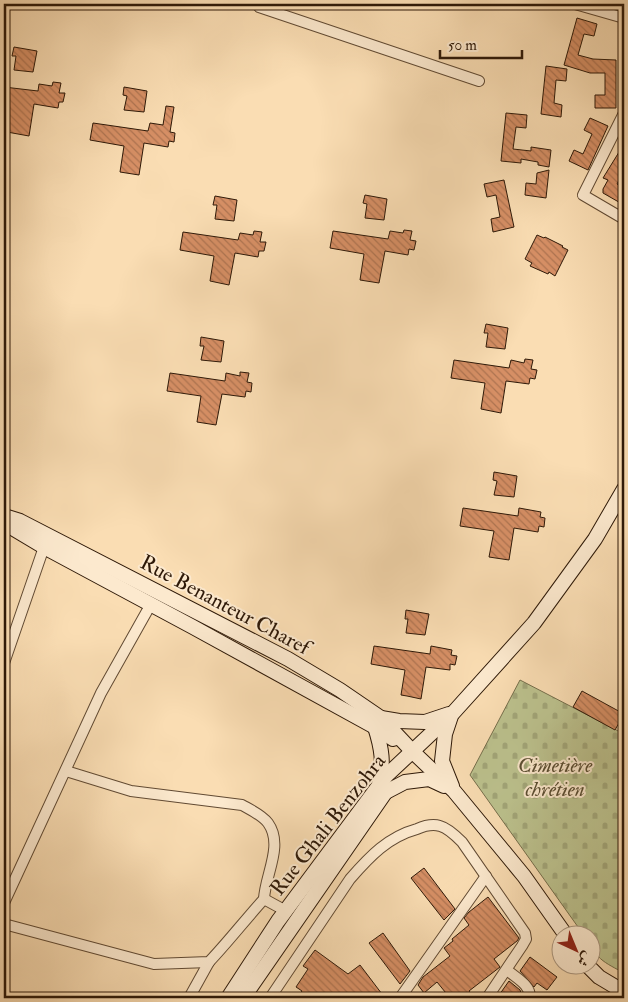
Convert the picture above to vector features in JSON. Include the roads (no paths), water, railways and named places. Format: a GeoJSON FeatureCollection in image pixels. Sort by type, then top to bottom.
{"type":"FeatureCollection","features":[{"type":"Feature","properties":{"kind":"main road","name":"Rue Ghali Benzohra"},"geometry":{"type":"LineString","coordinates":[[243,998],[381,790],[386,776],[452,713],[534,623],[595,539],[624,489]]}},
{"type":"Feature","properties":{"kind":"main road","name":"Rue Benanteur Charef"},"geometry":{"type":"LineString","coordinates":[[4,516],[29,526],[288,659],[340,690],[413,752],[454,791],[524,876],[558,924]]}},
{"type":"Feature","properties":{"kind":"main road","name":"Rue Benanteur Charef"},"geometry":{"type":"LineString","coordinates":[[4,523],[44,547],[151,604],[378,722]]}},
{"type":"Feature","properties":{"kind":"main road"},"geometry":{"type":"LineString","coordinates":[[452,713],[425,722],[378,722],[382,769],[381,790],[405,782],[429,779],[454,791]]}},
{"type":"Feature","properties":{"kind":"main road"},"geometry":{"type":"LineString","coordinates":[[452,713],[445,734],[442,761],[454,791]]}},
{"type":"Feature","properties":{"kind":"main road","name":"Rue Ghali Benzohra"},"geometry":{"type":"LineString","coordinates":[[228,998],[286,911],[381,790]]}},
{"type":"Feature","properties":{"kind":"main road"},"geometry":{"type":"LineString","coordinates":[[596,974],[624,992]]}},
{"type":"Feature","properties":{"kind":"street"},"geometry":{"type":"LineString","coordinates":[[261,4],[260,7],[479,81]]}},
{"type":"Feature","properties":{"kind":"street"},"geometry":{"type":"LineString","coordinates":[[575,4],[624,18]]}},
{"type":"Feature","properties":{"kind":"street"},"geometry":{"type":"LineString","coordinates":[[622,4],[624,8]]}},
{"type":"Feature","properties":{"kind":"street"},"geometry":{"type":"LineString","coordinates":[[624,113],[583,194],[624,219]]}},
{"type":"Feature","properties":{"kind":"street"},"geometry":{"type":"LineString","coordinates":[[4,663],[44,547]]}},
{"type":"Feature","properties":{"kind":"street"},"geometry":{"type":"LineString","coordinates":[[4,903],[101,693],[151,604]]}},
{"type":"Feature","properties":{"kind":"street"},"geometry":{"type":"LineString","coordinates":[[66,771],[131,790],[242,805],[257,814],[268,824],[274,840],[275,854],[265,887],[264,899],[209,962],[189,998]]}},
{"type":"Feature","properties":{"kind":"street"},"geometry":{"type":"LineString","coordinates":[[270,998],[350,879],[375,852],[401,834],[426,826],[440,826],[453,833],[462,842],[525,933],[526,939],[522,946],[487,998]]}},
{"type":"Feature","properties":{"kind":"street"},"geometry":{"type":"LineString","coordinates":[[400,998],[486,876]]}},
{"type":"Feature","properties":{"kind":"street"},"geometry":{"type":"LineString","coordinates":[[264,899],[286,911]]}},
{"type":"Feature","properties":{"kind":"street"},"geometry":{"type":"LineString","coordinates":[[4,924],[154,964],[209,962]]}},
{"type":"Feature","properties":{"kind":"street"},"geometry":{"type":"LineString","coordinates":[[507,970],[527,987],[530,991],[530,998]]}},
{"type":"Feature","properties":{"kind":"street"},"geometry":{"type":"LineString","coordinates":[[276,989],[283,998]]}},
{"type":"Feature","properties":{"kind":"park label","name":"Cimetière chrétien"},"geometry":{"type":"Point","coordinates":[555,777]}}]}
